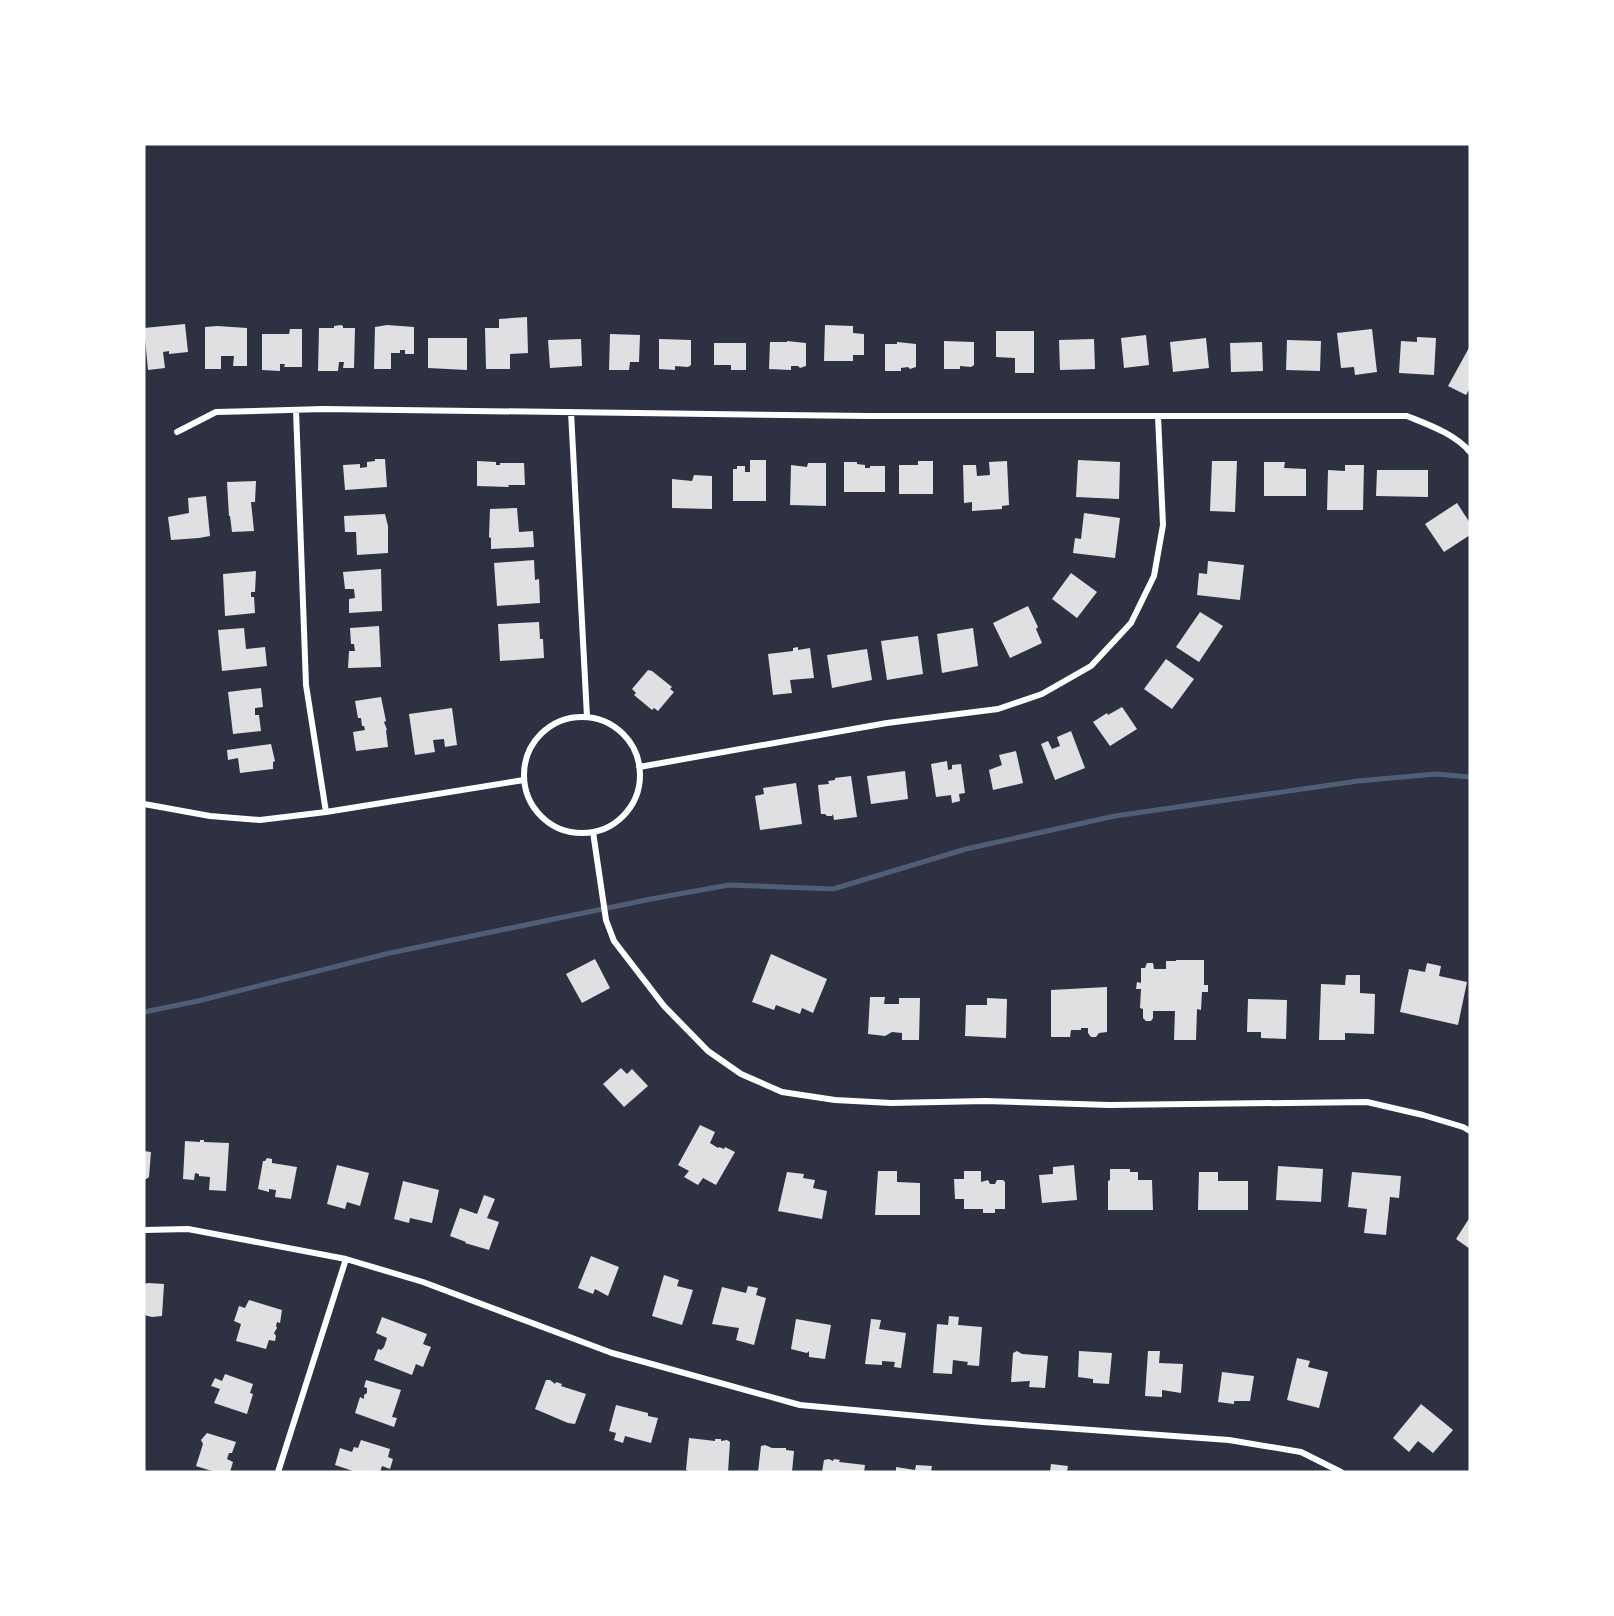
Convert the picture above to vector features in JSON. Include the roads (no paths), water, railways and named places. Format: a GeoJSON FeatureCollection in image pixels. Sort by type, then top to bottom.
{"type":"FeatureCollection","features":[{"type":"Feature","properties":{"kind":"street"},"geometry":{"type":"LineString","coordinates":[[296,410],[306,685],[326,812]]}},
{"type":"Feature","properties":{"kind":"street"},"geometry":{"type":"LineString","coordinates":[[177,432],[216,412],[296,410],[892,416],[1407,416],[1436,428],[1470,452]]}},
{"type":"Feature","properties":{"kind":"street"},"geometry":{"type":"LineString","coordinates":[[571,412],[587,717]]}},
{"type":"Feature","properties":{"kind":"street"},"geometry":{"type":"LineString","coordinates":[[639,767],[887,723],[998,709],[1042,694],[1091,666],[1131,623],[1154,576],[1163,525],[1158,416]]}},
{"type":"Feature","properties":{"kind":"street"},"geometry":{"type":"LineString","coordinates":[[587,717],[609,724],[627,739],[635,752],[639,767],[639,785],[634,801],[623,815],[609,826],[592,832],[564,830],[539,815],[528,799],[524,780],[526,760],[534,742],[549,728],[567,719],[587,717]]}},
{"type":"Feature","properties":{"kind":"street"},"geometry":{"type":"LineString","coordinates":[[144,804],[210,816],[260,820],[326,812],[524,780]]}},
{"type":"Feature","properties":{"kind":"street"},"geometry":{"type":"LineString","coordinates":[[592,832],[606,920],[614,941],[664,1006],[708,1051],[741,1074],[782,1092],[835,1100],[891,1103],[985,1101],[1108,1105],[1367,1102],[1423,1115],[1470,1131]]}},
{"type":"Feature","properties":{"kind":"street"},"geometry":{"type":"LineString","coordinates":[[144,1230],[188,1229],[346,1259],[423,1282],[612,1353],[800,1405],[983,1422],[1229,1440],[1301,1452],[1341,1472]]}},
{"type":"Feature","properties":{"kind":"street"},"geometry":{"type":"LineString","coordinates":[[278,1472],[346,1259]]}},
{"type":"Feature","properties":{"kind":"waterway"},"geometry":{"type":"LineString","coordinates":[[144,1012],[198,1001],[390,953],[729,885],[833,889],[966,849],[1115,816],[1358,781],[1436,774],[1470,777]]}}]}
